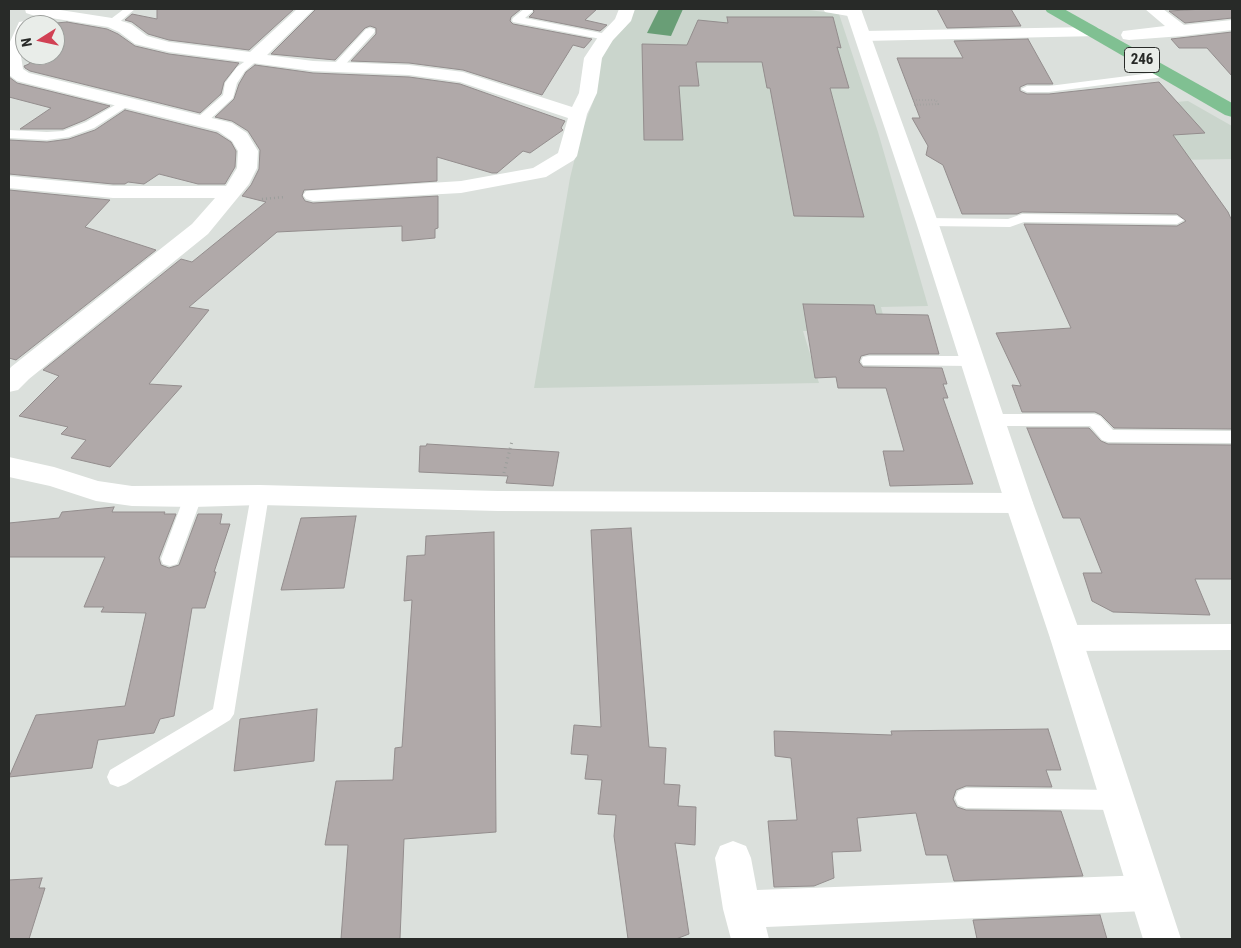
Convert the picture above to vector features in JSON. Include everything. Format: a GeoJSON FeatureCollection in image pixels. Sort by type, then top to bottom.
{"type":"FeatureCollection","features":[{"type":"Feature","properties":{"kind":"highway","name":"246"},"geometry":{"type":"LineString","coordinates":[[1053,9],[1232,111]]}},
{"type":"Feature","properties":{"kind":"highway","name":"246"},"geometry":{"type":"LineString","coordinates":[[1082,9],[1232,92]]}},
{"type":"Feature","properties":{"kind":"street"},"geometry":{"type":"LineString","coordinates":[[254,58],[306,9]]}},
{"type":"Feature","properties":{"kind":"street"},"geometry":{"type":"LineString","coordinates":[[314,195],[462,187],[539,173],[567,156],[578,114],[588,93],[593,58],[606,38],[623,22],[627,9]]}},
{"type":"Feature","properties":{"kind":"street"},"geometry":{"type":"LineString","coordinates":[[1153,9],[1182,31]]}},
{"type":"Feature","properties":{"kind":"street"},"geometry":{"type":"LineString","coordinates":[[1093,32],[850,16],[927,222],[1019,503],[1066,638],[1116,800],[1162,939]]}},
{"type":"Feature","properties":{"kind":"street"},"geometry":{"type":"LineString","coordinates":[[65,20],[112,23],[125,28],[141,40],[169,47],[313,66],[409,70],[463,77],[561,111],[578,114]]}},
{"type":"Feature","properties":{"kind":"street"},"geometry":{"type":"LineString","coordinates":[[1129,35],[1232,25]]}},
{"type":"Feature","properties":{"kind":"street"},"geometry":{"type":"LineString","coordinates":[[9,384],[20,373],[200,229],[240,184],[247,168],[248,152],[240,137],[225,126],[23,77],[11,72],[12,56],[15,49]]}},
{"type":"Feature","properties":{"kind":"street"},"geometry":{"type":"LineString","coordinates":[[9,182],[113,192],[230,197]]}},
{"type":"Feature","properties":{"kind":"street"},"geometry":{"type":"LineString","coordinates":[[9,467],[54,477],[96,491],[132,496],[260,495],[498,501],[1019,503]]}},
{"type":"Feature","properties":{"kind":"street"},"geometry":{"type":"LineString","coordinates":[[1066,638],[1232,637]]}},
{"type":"Feature","properties":{"kind":"street"},"geometry":{"type":"LineString","coordinates":[[733,858],[746,924],[1146,894]]}},
{"type":"Feature","properties":{"kind":"lane"},"geometry":{"type":"LineString","coordinates":[[112,23],[130,9]]}},
{"type":"Feature","properties":{"kind":"lane"},"geometry":{"type":"LineString","coordinates":[[528,12],[517,20],[606,38]]}},
{"type":"Feature","properties":{"kind":"lane"},"geometry":{"type":"LineString","coordinates":[[338,66],[370,31]]}},
{"type":"Feature","properties":{"kind":"lane"},"geometry":{"type":"LineString","coordinates":[[202,120],[229,96],[231,83],[241,69],[254,58]]}},
{"type":"Feature","properties":{"kind":"lane"},"geometry":{"type":"LineString","coordinates":[[1027,89],[1049,89],[1167,74]]}},
{"type":"Feature","properties":{"kind":"lane"},"geometry":{"type":"LineString","coordinates":[[1049,89],[1058,98]]}},
{"type":"Feature","properties":{"kind":"lane"},"geometry":{"type":"LineString","coordinates":[[9,134],[47,136],[65,134],[90,125],[127,102]]}},
{"type":"Feature","properties":{"kind":"lane"},"geometry":{"type":"LineString","coordinates":[[927,222],[1010,223],[1022,218],[1177,220]]}},
{"type":"Feature","properties":{"kind":"lane"},"geometry":{"type":"LineString","coordinates":[[869,361],[973,360]]}},
{"type":"Feature","properties":{"kind":"lane"},"geometry":{"type":"LineString","coordinates":[[993,420],[1094,420],[1108,436],[1232,436]]}},
{"type":"Feature","properties":{"kind":"lane"},"geometry":{"type":"LineString","coordinates":[[118,777],[223,714],[260,495]]}},
{"type":"Feature","properties":{"kind":"lane"},"geometry":{"type":"LineString","coordinates":[[170,559],[193,497]]}},
{"type":"Feature","properties":{"kind":"lane"},"geometry":{"type":"LineString","coordinates":[[966,798],[1116,800]]}},
{"type":"Feature","properties":{"kind":"path"},"geometry":{"type":"LineString","coordinates":[[910,100],[936,100],[938,104],[912,105]]}},
{"type":"Feature","properties":{"kind":"path"},"geometry":{"type":"LineString","coordinates":[[230,197],[314,195]]}},
{"type":"Feature","properties":{"kind":"shaded area"},"geometry":{"type":"Polygon","coordinates":[[[635,9],[802,9],[839,14],[878,132],[928,306],[881,307],[887,331],[803,331],[819,383],[534,388],[570,178],[581,133],[593,102],[597,85],[596,75],[604,50],[626,26],[635,9]]]}},
{"type":"Feature","properties":{"kind":"shaded area"},"geometry":{"type":"Polygon","coordinates":[[[659,9],[683,9],[671,36],[647,33],[659,9]]]}},
{"type":"Feature","properties":{"kind":"shaded area"},"geometry":{"type":"Polygon","coordinates":[[[1188,101],[1232,126],[1232,159],[1174,160],[1115,107],[1188,101]]]}},
{"type":"Feature","properties":{"kind":"building"},"geometry":{"type":"Polygon","coordinates":[[[157,9],[294,9],[249,50],[169,40],[148,34],[132,22],[125,20],[132,14],[157,19],[157,9]]]}},
{"type":"Feature","properties":{"kind":"building"},"geometry":{"type":"Polygon","coordinates":[[[316,9],[521,9],[511,17],[510,21],[513,24],[592,39],[584,48],[573,45],[542,95],[463,70],[409,63],[351,61],[376,34],[376,28],[370,26],[365,28],[335,60],[271,54],[316,9]]]}},
{"type":"Feature","properties":{"kind":"building"},"geometry":{"type":"Polygon","coordinates":[[[533,9],[597,9],[585,20],[607,25],[600,31],[529,17],[534,12],[533,9]]]}},
{"type":"Feature","properties":{"kind":"building"},"geometry":{"type":"Polygon","coordinates":[[[937,9],[1011,9],[1021,26],[947,28],[937,9]]]}},
{"type":"Feature","properties":{"kind":"building"},"geometry":{"type":"Polygon","coordinates":[[[1232,9],[1232,18],[1185,23],[1169,11],[1232,9]]]}},
{"type":"Feature","properties":{"kind":"building"},"geometry":{"type":"Polygon","coordinates":[[[727,17],[833,17],[841,48],[837,47],[849,88],[830,88],[864,217],[794,216],[770,88],[767,88],[762,62],[696,62],[699,86],[679,86],[683,140],[644,140],[642,44],[687,45],[698,20],[728,23],[727,17]]]}},
{"type":"Feature","properties":{"kind":"building"},"geometry":{"type":"Polygon","coordinates":[[[65,22],[107,29],[135,46],[169,54],[239,63],[224,82],[221,94],[200,113],[30,71],[25,68],[24,66],[26,65],[65,65],[65,22]]]}},
{"type":"Feature","properties":{"kind":"building"},"geometry":{"type":"Polygon","coordinates":[[[1232,32],[1232,76],[1207,48],[1179,48],[1171,39],[1232,32]]]}},
{"type":"Feature","properties":{"kind":"building"},"geometry":{"type":"Polygon","coordinates":[[[1028,39],[1053,84],[1027,84],[1020,87],[1020,91],[1027,94],[1049,94],[1159,82],[1205,133],[1173,135],[1228,212],[1232,221],[1232,429],[1114,428],[1101,415],[1095,412],[1022,412],[1012,385],[1021,386],[996,333],[1071,328],[1024,224],[1177,226],[1186,221],[1177,214],[1022,212],[1017,214],[962,214],[943,165],[926,155],[928,146],[912,118],[920,118],[897,58],[963,58],[954,41],[1028,39]]]}},
{"type":"Feature","properties":{"kind":"building"},"geometry":{"type":"Polygon","coordinates":[[[255,65],[313,73],[409,77],[460,84],[565,121],[561,128],[563,130],[530,153],[523,151],[497,173],[437,157],[437,181],[304,190],[302,196],[305,201],[313,203],[438,196],[438,228],[435,229],[435,238],[402,241],[402,226],[277,232],[189,307],[209,310],[149,384],[182,386],[110,467],[71,458],[86,440],[61,434],[68,427],[19,416],[59,376],[43,370],[181,259],[192,262],[266,202],[242,196],[251,185],[259,169],[260,150],[248,131],[232,121],[215,117],[234,99],[239,84],[246,72],[255,65]]]}},
{"type":"Feature","properties":{"kind":"building"},"geometry":{"type":"Polygon","coordinates":[[[9,77],[17,83],[110,106],[85,120],[63,129],[20,129],[51,108],[9,97],[9,77]]]}},
{"type":"Feature","properties":{"kind":"building"},"geometry":{"type":"Polygon","coordinates":[[[125,110],[217,133],[231,142],[236,151],[235,167],[225,184],[198,184],[159,174],[144,184],[128,182],[125,184],[113,184],[9,174],[9,140],[47,142],[69,139],[95,130],[125,110]]]}},
{"type":"Feature","properties":{"kind":"building"},"geometry":{"type":"Polygon","coordinates":[[[9,190],[110,200],[85,227],[156,250],[16,360],[9,358],[9,190]]]}},
{"type":"Feature","properties":{"kind":"building"},"geometry":{"type":"Polygon","coordinates":[[[803,304],[874,305],[876,314],[928,315],[939,354],[869,354],[861,356],[859,362],[863,367],[942,368],[947,384],[943,384],[948,398],[943,398],[973,484],[890,486],[883,451],[904,451],[886,388],[838,388],[836,377],[815,378],[803,304]]]}},
{"type":"Feature","properties":{"kind":"building"},"geometry":{"type":"Polygon","coordinates":[[[1027,428],[1089,428],[1101,441],[1108,444],[1232,445],[1232,579],[1195,579],[1210,615],[1113,612],[1092,601],[1083,573],[1102,573],[1080,518],[1063,518],[1027,428]]]}},
{"type":"Feature","properties":{"kind":"building"},"geometry":{"type":"Polygon","coordinates":[[[427,444],[559,452],[553,486],[506,483],[508,476],[419,472],[420,446],[426,446],[427,444]]]}},
{"type":"Feature","properties":{"kind":"building"},"geometry":{"type":"Polygon","coordinates":[[[114,507],[112,512],[165,512],[164,514],[176,514],[159,558],[161,565],[169,568],[179,565],[198,514],[222,514],[220,524],[230,524],[214,572],[216,572],[205,608],[192,608],[174,716],[160,719],[154,733],[98,740],[92,768],[9,777],[36,715],[125,706],[146,613],[101,612],[104,607],[84,607],[105,557],[9,557],[9,523],[59,518],[62,512],[114,507]]]}},
{"type":"Feature","properties":{"kind":"building"},"geometry":{"type":"Polygon","coordinates":[[[356,516],[344,588],[281,590],[301,518],[356,516]]]}},
{"type":"Feature","properties":{"kind":"building"},"geometry":{"type":"Polygon","coordinates":[[[631,528],[649,747],[666,748],[664,784],[680,785],[678,806],[696,807],[695,845],[675,843],[689,934],[676,939],[628,939],[614,836],[616,815],[598,814],[602,780],[585,779],[588,755],[571,754],[574,725],[601,727],[591,530],[631,528]]]}},
{"type":"Feature","properties":{"kind":"building"},"geometry":{"type":"Polygon","coordinates":[[[494,532],[496,832],[404,839],[400,939],[341,939],[348,845],[325,845],[336,781],[393,780],[395,748],[402,747],[412,600],[404,601],[407,556],[425,555],[426,536],[494,532]]]}},
{"type":"Feature","properties":{"kind":"building"},"geometry":{"type":"Polygon","coordinates":[[[317,709],[314,761],[234,771],[240,719],[317,709]]]}},
{"type":"Feature","properties":{"kind":"building"},"geometry":{"type":"Polygon","coordinates":[[[1048,729],[1061,770],[1046,770],[1052,787],[966,786],[956,790],[953,799],[957,807],[966,810],[1061,811],[1083,876],[954,881],[947,855],[926,855],[916,813],[857,818],[861,851],[832,852],[834,878],[814,886],[774,887],[768,821],[797,820],[791,758],[775,756],[774,731],[892,735],[891,731],[1048,729]]]}},
{"type":"Feature","properties":{"kind":"building"},"geometry":{"type":"Polygon","coordinates":[[[42,878],[39,888],[45,888],[29,939],[9,939],[9,880],[42,878]]]}},
{"type":"Feature","properties":{"kind":"building"},"geometry":{"type":"Polygon","coordinates":[[[1100,915],[1107,939],[977,939],[973,920],[1100,915]]]}}]}
